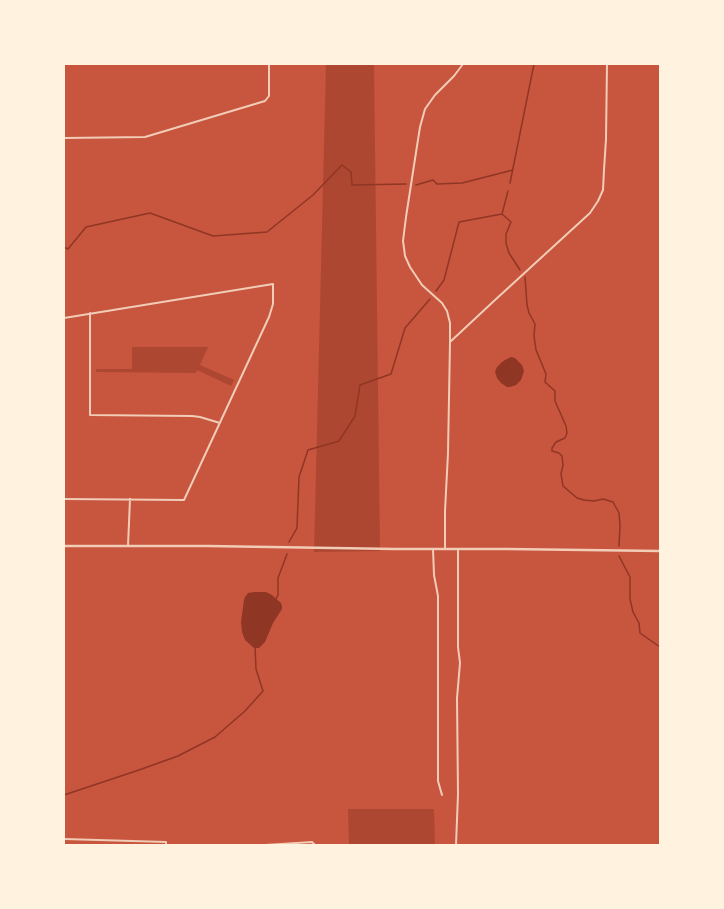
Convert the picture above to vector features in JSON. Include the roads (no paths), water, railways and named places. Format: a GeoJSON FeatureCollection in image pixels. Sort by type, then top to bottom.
{"type":"FeatureCollection","features":[{"type":"Feature","properties":{"kind":"street"},"geometry":{"type":"LineString","coordinates":[[64,138],[145,137],[265,101],[267,100],[270,92],[269,64]]}},
{"type":"Feature","properties":{"kind":"street"},"geometry":{"type":"LineString","coordinates":[[446,549],[445,511],[448,453],[450,323],[447,311],[442,303],[422,285],[413,272],[405,256],[403,241],[419,133],[425,110],[435,95],[454,76],[463,64]]}},
{"type":"Feature","properties":{"kind":"street"},"geometry":{"type":"LineString","coordinates":[[450,342],[590,213],[598,201],[603,190],[606,139],[607,64]]}},
{"type":"Feature","properties":{"kind":"street"},"geometry":{"type":"LineString","coordinates":[[64,318],[273,284],[273,304],[269,317],[184,500],[64,499]]}},
{"type":"Feature","properties":{"kind":"street"},"geometry":{"type":"LineString","coordinates":[[90,313],[90,415],[192,416],[220,423]]}},
{"type":"Feature","properties":{"kind":"street"},"geometry":{"type":"LineString","coordinates":[[128,546],[130,499]]}},
{"type":"Feature","properties":{"kind":"street"},"geometry":{"type":"LineString","coordinates":[[64,546],[660,551]]}},
{"type":"Feature","properties":{"kind":"street"},"geometry":{"type":"LineString","coordinates":[[433,549],[434,574],[438,596],[438,781],[442,795]]}},
{"type":"Feature","properties":{"kind":"street"},"geometry":{"type":"LineString","coordinates":[[456,845],[458,794],[458,698],[460,663],[458,647],[458,549]]}},
{"type":"Feature","properties":{"kind":"street"},"geometry":{"type":"LineString","coordinates":[[64,839],[166,842],[166,845]]}},
{"type":"Feature","properties":{"kind":"street"},"geometry":{"type":"LineString","coordinates":[[266,845],[312,842],[315,845]]}},
{"type":"Feature","properties":{"kind":"waterway"},"geometry":{"type":"LineString","coordinates":[[510,183],[534,64]]}},
{"type":"Feature","properties":{"kind":"waterway"},"geometry":{"type":"LineString","coordinates":[[64,247],[68,249],[86,227],[150,213],[213,236],[267,232],[313,195],[342,165],[351,172],[352,185],[406,184]]}},
{"type":"Feature","properties":{"kind":"waterway"},"geometry":{"type":"LineString","coordinates":[[416,185],[433,180],[437,184],[462,183],[513,170]]}},
{"type":"Feature","properties":{"kind":"waterway"},"geometry":{"type":"LineString","coordinates":[[436,291],[444,280],[459,222],[502,214],[508,191]]}},
{"type":"Feature","properties":{"kind":"waterway"},"geometry":{"type":"LineString","coordinates":[[502,214],[511,222],[506,234],[506,243],[509,253],[520,270]]}},
{"type":"Feature","properties":{"kind":"waterway"},"geometry":{"type":"LineString","coordinates":[[525,277],[527,305],[529,313],[535,324],[534,336],[536,350],[546,374],[545,382],[555,391],[555,401],[566,426],[567,433],[565,438],[556,442],[552,448],[552,451],[559,453],[562,456],[563,465],[561,474],[563,486],[577,498],[594,501],[603,499],[613,502],[619,513],[619,546]]}},
{"type":"Feature","properties":{"kind":"waterway"},"geometry":{"type":"LineString","coordinates":[[289,542],[297,528],[299,477],[308,450],[339,441],[355,416],[360,385],[391,374],[405,328],[430,299]]}},
{"type":"Feature","properties":{"kind":"waterway"},"geometry":{"type":"LineString","coordinates":[[276,599],[278,595],[278,578],[287,554]]}},
{"type":"Feature","properties":{"kind":"waterway"},"geometry":{"type":"LineString","coordinates":[[619,556],[630,577],[630,599],[633,612],[639,623],[640,633],[660,647]]}},
{"type":"Feature","properties":{"kind":"waterway"},"geometry":{"type":"LineString","coordinates":[[64,795],[178,756],[215,737],[245,711],[263,691],[256,669],[255,646]]}}]}
